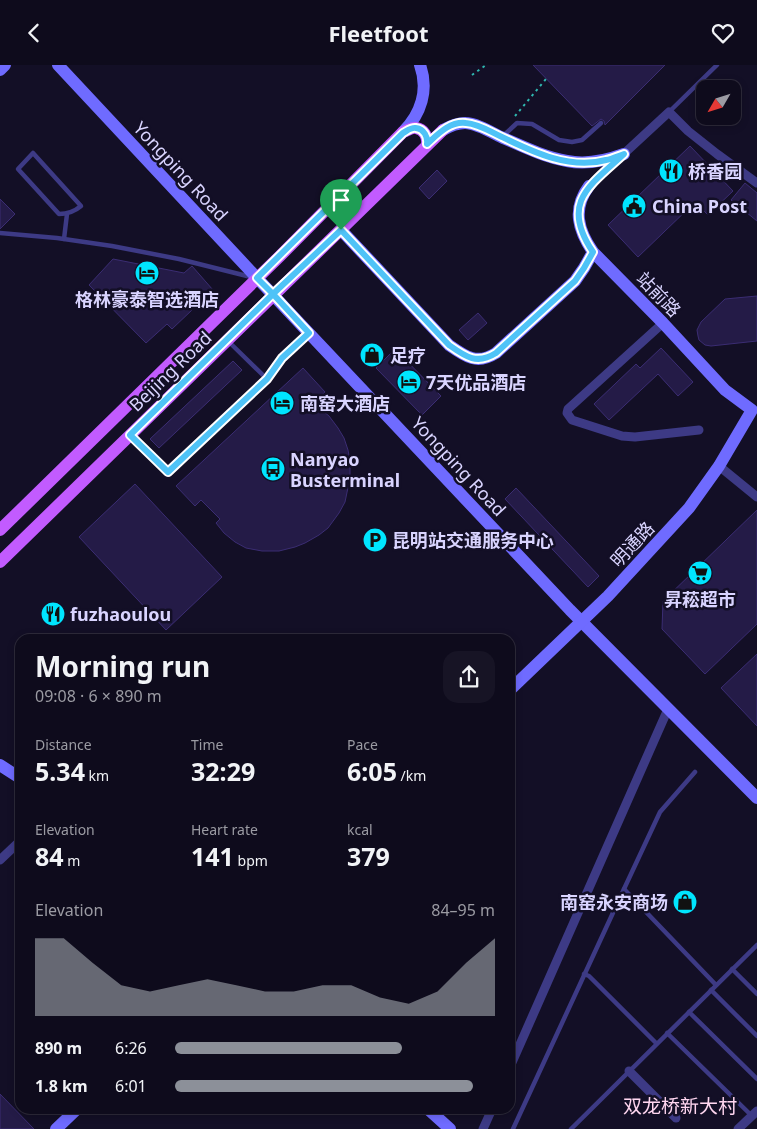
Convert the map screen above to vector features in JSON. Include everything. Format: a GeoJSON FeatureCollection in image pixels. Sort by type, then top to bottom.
{"type":"FeatureCollection","features":[{"type":"Feature","properties":{"kind":"main road"},"geometry":{"type":"LineString","coordinates":[[403,133],[412,128],[418,129],[428,138],[427,144]]}},
{"type":"Feature","properties":{"kind":"main road","name":"Beijing Road"},"geometry":{"type":"LineString","coordinates":[[0,562],[443,130]]}},
{"type":"Feature","properties":{"kind":"main road","name":"Beijing Road"},"geometry":{"type":"LineString","coordinates":[[0,529],[403,133]]}},
{"type":"Feature","properties":{"kind":"street"},"geometry":{"type":"LineString","coordinates":[[0,70],[5,65]]}},
{"type":"Feature","properties":{"kind":"street","name":"Yongping Road"},"geometry":{"type":"LineString","coordinates":[[58,65],[582,621],[757,798]]}},
{"type":"Feature","properties":{"kind":"street"},"geometry":{"type":"LineString","coordinates":[[403,133],[415,119],[422,102],[424,81],[420,65]]}},
{"type":"Feature","properties":{"kind":"street"},"geometry":{"type":"LineString","coordinates":[[590,187],[669,111],[688,131],[757,183]]}},
{"type":"Feature","properties":{"kind":"street","name":"Beijing Road"},"geometry":{"type":"LineString","coordinates":[[443,130],[453,125],[466,123],[484,128],[546,156],[567,161],[596,162],[624,154]]}},
{"type":"Feature","properties":{"kind":"street","name":"站前路"},"geometry":{"type":"LineString","coordinates":[[590,187],[584,193],[578,206],[579,224],[593,252],[663,323],[725,391],[755,407]]}},
{"type":"Feature","properties":{"kind":"street"},"geometry":{"type":"LineString","coordinates":[[341,230],[449,345],[463,355],[475,359],[487,359],[496,353],[575,281],[593,252]]}},
{"type":"Feature","properties":{"kind":"street"},"geometry":{"type":"LineString","coordinates":[[663,323],[568,409],[567,413],[572,420],[622,436],[635,437],[699,430]]}},
{"type":"Feature","properties":{"kind":"street","name":"明通路"},"geometry":{"type":"LineString","coordinates":[[515,685],[608,596],[689,508],[719,466],[755,407]]}},
{"type":"Feature","properties":{"kind":"street"},"geometry":{"type":"LineString","coordinates":[[719,466],[757,497]]}},
{"type":"Feature","properties":{"kind":"street"},"geometry":{"type":"LineString","coordinates":[[515,1056],[668,709]]}},
{"type":"Feature","properties":{"kind":"street"},"geometry":{"type":"LineString","coordinates":[[0,765],[15,775]]}},
{"type":"Feature","properties":{"kind":"street"},"geometry":{"type":"LineString","coordinates":[[0,860],[15,846]]}},
{"type":"Feature","properties":{"kind":"street"},"geometry":{"type":"LineString","coordinates":[[629,1071],[676,1118]]}},
{"type":"Feature","properties":{"kind":"street"},"geometry":{"type":"LineString","coordinates":[[738,1129],[754,1113]]}},
{"type":"Feature","properties":{"kind":"street"},"geometry":{"type":"LineString","coordinates":[[56,1129],[72,1114]]}},
{"type":"Feature","properties":{"kind":"street"},"geometry":{"type":"LineString","coordinates":[[434,1114],[450,1129]]}},
{"type":"Feature","properties":{"kind":"street"},"geometry":{"type":"LineString","coordinates":[[483,1129],[490,1114]]}},
{"type":"Feature","properties":{"kind":"lane"},"geometry":{"type":"LineString","coordinates":[[669,111],[717,65]]}},
{"type":"Feature","properties":{"kind":"lane"},"geometry":{"type":"LineString","coordinates":[[502,137],[517,123],[532,124],[560,140],[572,143],[582,140],[601,123]]}},
{"type":"Feature","properties":{"kind":"lane"},"geometry":{"type":"LineString","coordinates":[[33,153],[81,206],[67,214],[59,214],[18,169],[33,153]]}},
{"type":"Feature","properties":{"kind":"lane"},"geometry":{"type":"LineString","coordinates":[[64,239],[67,214]]}},
{"type":"Feature","properties":{"kind":"lane"},"geometry":{"type":"LineString","coordinates":[[0,233],[112,245],[257,278]]}},
{"type":"Feature","properties":{"kind":"lane"},"geometry":{"type":"LineString","coordinates":[[130,435],[168,472],[267,379],[282,358],[309,333]]}},
{"type":"Feature","properties":{"kind":"lane"},"geometry":{"type":"LineString","coordinates":[[227,340],[267,379]]}},
{"type":"Feature","properties":{"kind":"lane"},"geometry":{"type":"LineString","coordinates":[[513,1129],[660,812],[695,772]]}},
{"type":"Feature","properties":{"kind":"lane"},"geometry":{"type":"LineString","coordinates":[[624,889],[716,985]]}},
{"type":"Feature","properties":{"kind":"lane"},"geometry":{"type":"LineString","coordinates":[[571,1129],[710,990],[756,949]]}},
{"type":"Feature","properties":{"kind":"lane"},"geometry":{"type":"LineString","coordinates":[[732,969],[757,994]]}},
{"type":"Feature","properties":{"kind":"lane"},"geometry":{"type":"LineString","coordinates":[[584,974],[589,976],[656,1043]]}},
{"type":"Feature","properties":{"kind":"lane"},"geometry":{"type":"LineString","coordinates":[[710,990],[757,1036]]}},
{"type":"Feature","properties":{"kind":"lane"},"geometry":{"type":"LineString","coordinates":[[689,1012],[757,1079]]}},
{"type":"Feature","properties":{"kind":"lane"},"geometry":{"type":"LineString","coordinates":[[667,1033],[754,1113]]}},
{"type":"Feature","properties":{"kind":"path"},"geometry":{"type":"LineString","coordinates":[[472,75],[486,65]]}},
{"type":"Feature","properties":{"kind":"path"},"geometry":{"type":"LineString","coordinates":[[514,118],[546,79]]}},
{"type":"Feature","properties":{"kind":"building"},"geometry":{"type":"Polygon","coordinates":[[[533,65],[665,65],[605,125],[601,119],[592,126],[533,65]]]}},
{"type":"Feature","properties":{"kind":"building"},"geometry":{"type":"Polygon","coordinates":[[[690,146],[733,191],[708,215],[701,208],[695,213],[690,207],[638,257],[608,225],[690,146]]]}},
{"type":"Feature","properties":{"kind":"building"},"geometry":{"type":"Polygon","coordinates":[[[437,170],[447,181],[429,199],[419,188],[437,170]]]}},
{"type":"Feature","properties":{"kind":"building"},"geometry":{"type":"Polygon","coordinates":[[[745,183],[757,193],[757,221],[731,200],[745,183]]]}},
{"type":"Feature","properties":{"kind":"building"},"geometry":{"type":"Polygon","coordinates":[[[0,199],[15,214],[0,229],[0,199]]]}},
{"type":"Feature","properties":{"kind":"building"},"geometry":{"type":"Polygon","coordinates":[[[113,259],[184,273],[192,266],[213,290],[172,329],[167,324],[146,343],[89,285],[113,259]]]}},
{"type":"Feature","properties":{"kind":"building"},"geometry":{"type":"Polygon","coordinates":[[[757,296],[757,341],[711,346],[705,345],[699,340],[697,330],[701,322],[725,299],[757,296]]]}},
{"type":"Feature","properties":{"kind":"building"},"geometry":{"type":"Polygon","coordinates":[[[478,313],[487,323],[468,340],[459,330],[478,313]]]}},
{"type":"Feature","properties":{"kind":"building"},"geometry":{"type":"Polygon","coordinates":[[[661,348],[693,382],[678,396],[658,374],[609,420],[594,404],[636,364],[640,368],[661,348]]]}},
{"type":"Feature","properties":{"kind":"building","name":"7天优品酒店"},"geometry":{"type":"Polygon","coordinates":[[[395,349],[441,396],[422,415],[376,368],[395,349]]]}},
{"type":"Feature","properties":{"kind":"building"},"geometry":{"type":"Polygon","coordinates":[[[233,361],[242,370],[159,448],[150,439],[233,361]]]}},
{"type":"Feature","properties":{"kind":"building","name":"Nanyao Busterminal"},"geometry":{"type":"Polygon","coordinates":[[[303,368],[325,392],[313,403],[329,416],[338,428],[348,450],[350,478],[345,502],[328,528],[305,543],[279,551],[262,551],[246,548],[224,533],[216,523],[220,519],[201,500],[195,506],[176,486],[303,368]]]}},
{"type":"Feature","properties":{"kind":"building"},"geometry":{"type":"Polygon","coordinates":[[[135,484],[222,577],[166,630],[79,537],[135,484]]]}},
{"type":"Feature","properties":{"kind":"building"},"geometry":{"type":"Polygon","coordinates":[[[516,488],[599,576],[588,587],[505,499],[516,488]]]}},
{"type":"Feature","properties":{"kind":"building"},"geometry":{"type":"Polygon","coordinates":[[[757,510],[757,624],[705,674],[662,629],[663,601],[757,510]]]}},
{"type":"Feature","properties":{"kind":"building"},"geometry":{"type":"Polygon","coordinates":[[[757,654],[757,726],[721,688],[757,654]]]}},
{"type":"Feature","properties":{"kind":"building"},"geometry":{"type":"Polygon","coordinates":[[[0,1094],[15,1109],[15,1114],[19,1114],[34,1129],[0,1129],[0,1094]]]}},
{"type":"Feature","properties":{"kind":"place","name":"桥香园"},"geometry":{"type":"Point","coordinates":[671,171]}},
{"type":"Feature","properties":{"kind":"place","name":"China Post"},"geometry":{"type":"Point","coordinates":[634,206]}},
{"type":"Feature","properties":{"kind":"place","name":"格林豪泰智选酒店"},"geometry":{"type":"Point","coordinates":[147,273]}},
{"type":"Feature","properties":{"kind":"place","name":"足疗"},"geometry":{"type":"Point","coordinates":[372,355]}},
{"type":"Feature","properties":{"kind":"place","name":"7天优品酒店"},"geometry":{"type":"Point","coordinates":[409,382]}},
{"type":"Feature","properties":{"kind":"place","name":"南窑大酒店"},"geometry":{"type":"Point","coordinates":[282,403]}},
{"type":"Feature","properties":{"kind":"place","name":"Nanyao Busterminal"},"geometry":{"type":"Point","coordinates":[273,469]}},
{"type":"Feature","properties":{"kind":"place","name":"昆明站交通服务中心"},"geometry":{"type":"Point","coordinates":[375,540]}},
{"type":"Feature","properties":{"kind":"place","name":"昇菘超市"},"geometry":{"type":"Point","coordinates":[700,573]}},
{"type":"Feature","properties":{"kind":"place","name":"fuzhaoulou"},"geometry":{"type":"Point","coordinates":[53,614]}},
{"type":"Feature","properties":{"kind":"place","name":"南窑永安商场"},"geometry":{"type":"Point","coordinates":[685,902]}},
{"type":"Feature","properties":{"kind":"district","name":"双龙桥新大村"},"geometry":{"type":"Point","coordinates":[680,1106]}},
{"type":"Feature","properties":{"kind":"route"},"geometry":{"type":"LineString","coordinates":[[341,230],[273,294],[309,333],[282,358],[267,379],[168,472],[130,435],[273,294],[257,278],[403,133],[412,128],[418,129],[428,138],[427,144],[443,130],[453,125],[466,123],[484,128],[546,156],[567,161],[587,163],[604,161],[624,154],[584,193],[578,206],[579,224],[593,252],[584,268],[575,281],[487,359],[475,359],[463,355],[449,345],[341,230]]}}]}
